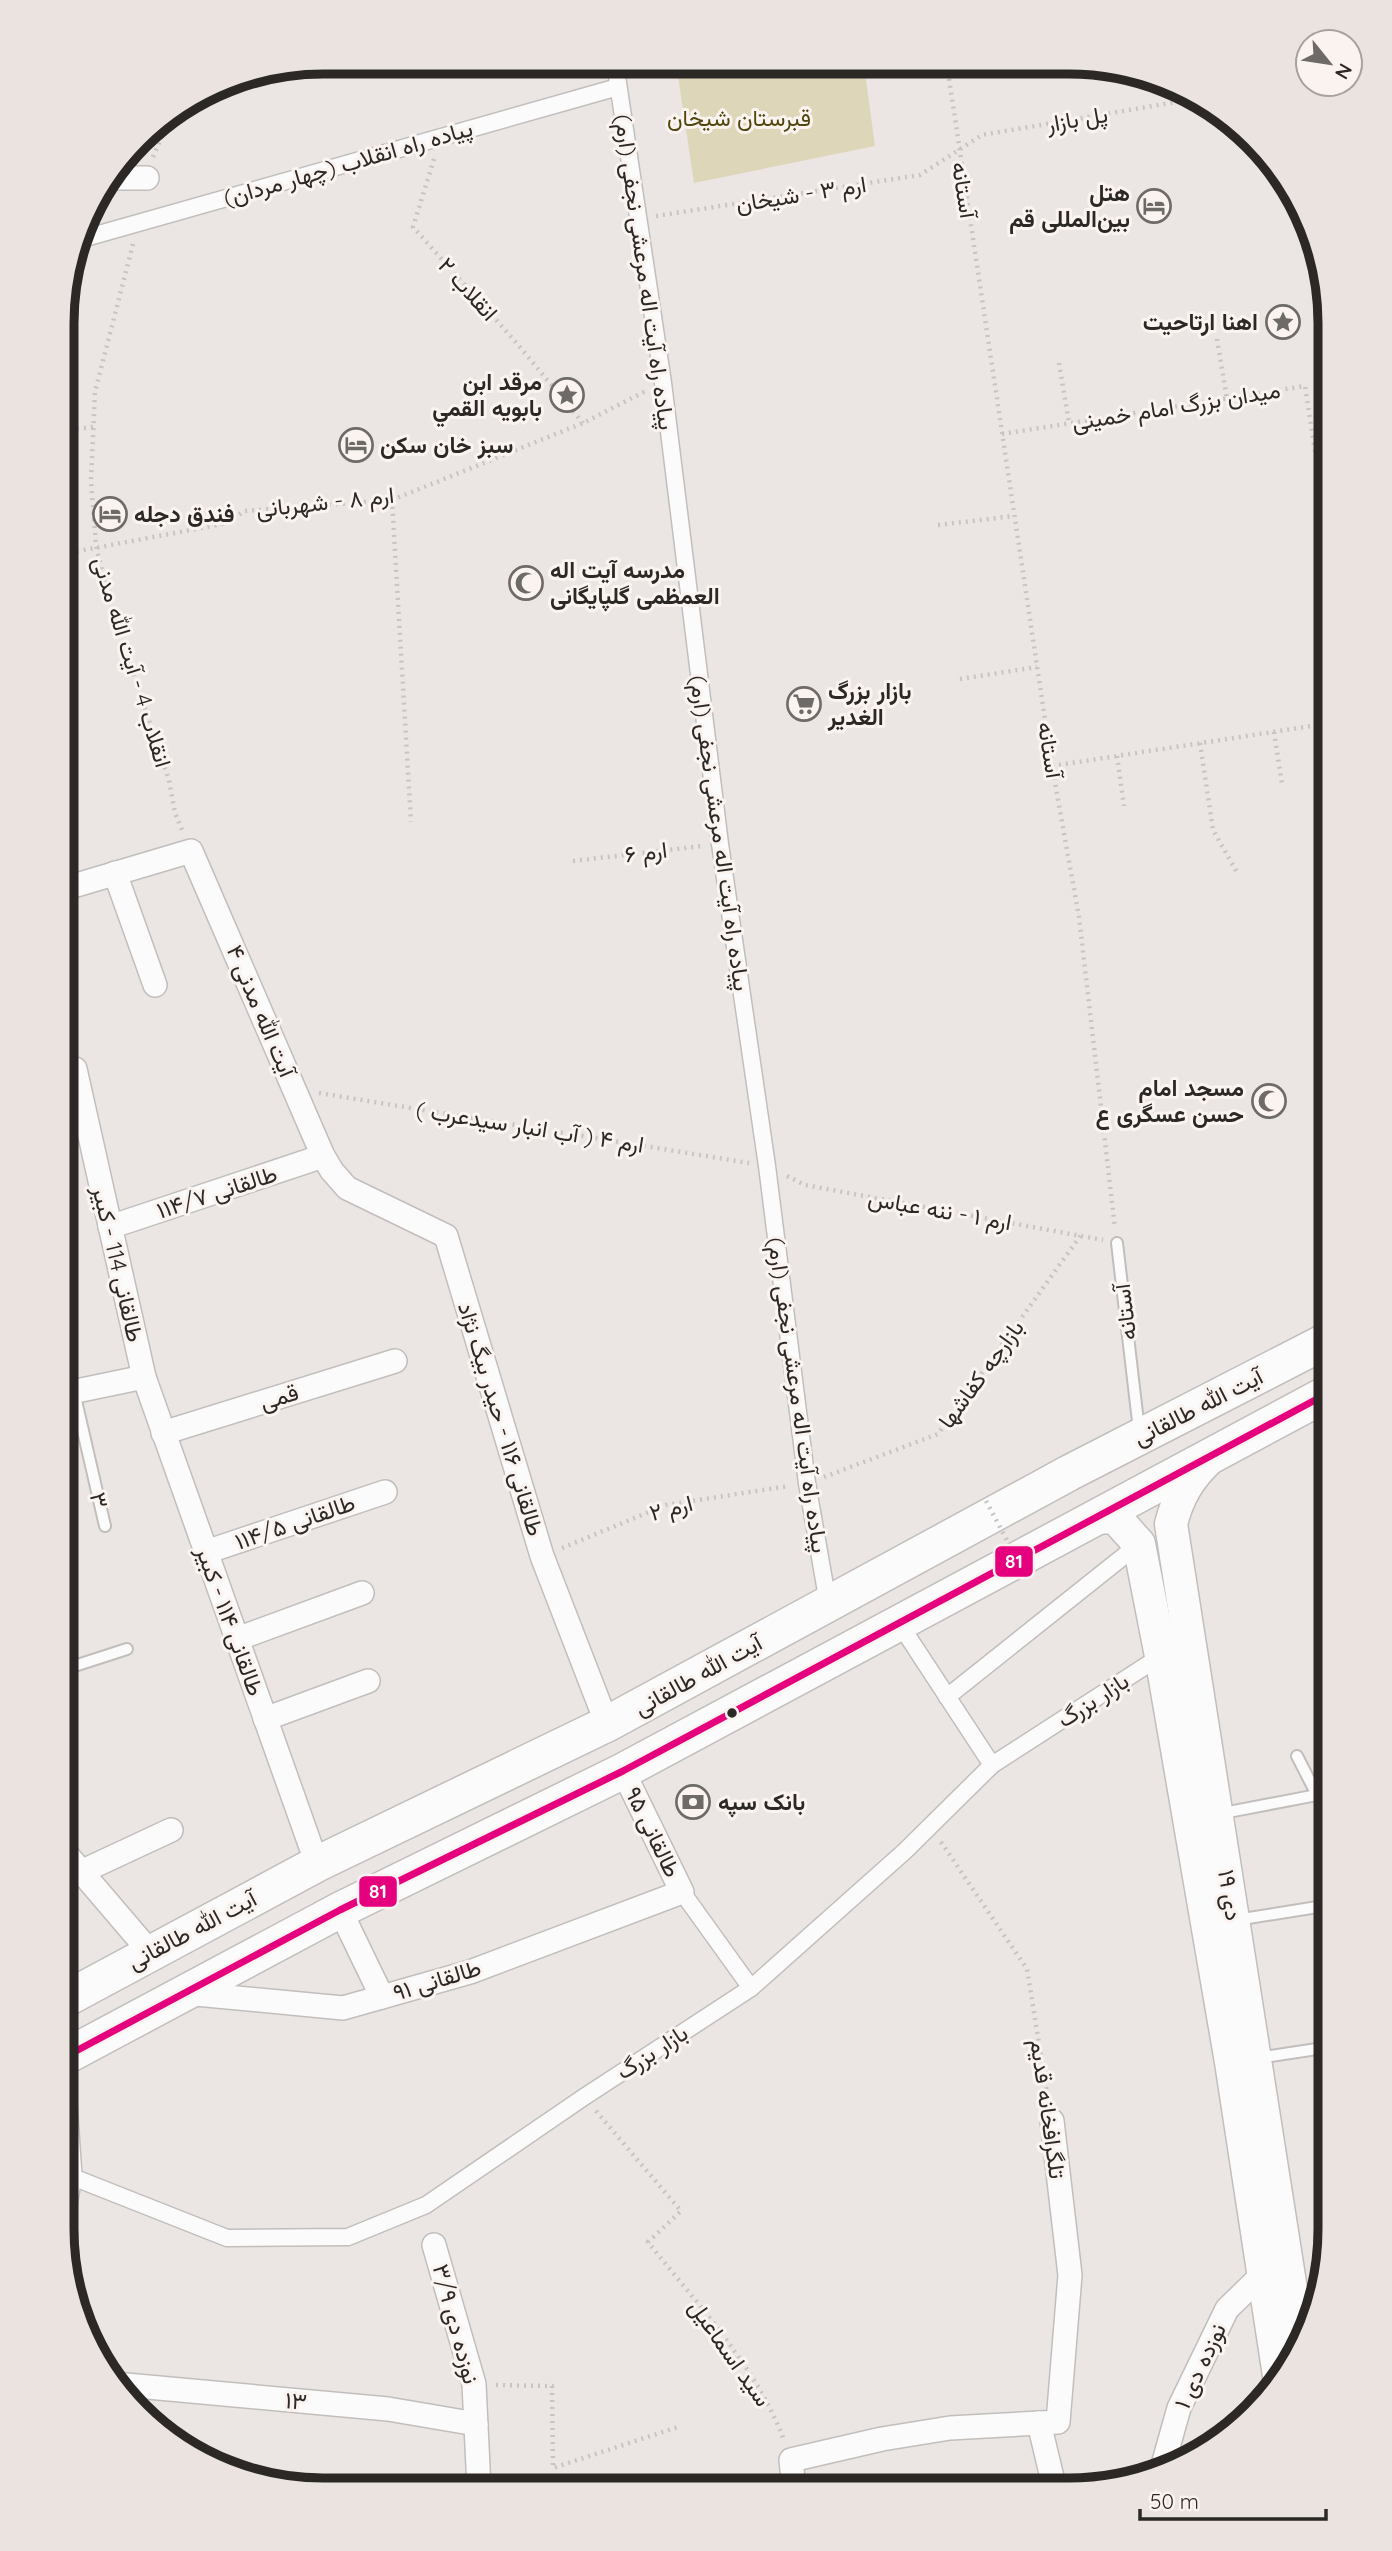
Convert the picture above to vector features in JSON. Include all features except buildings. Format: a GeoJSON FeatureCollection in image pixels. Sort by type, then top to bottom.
{"type":"FeatureCollection","features":[{"type":"Feature","properties":{"kind":"main road","name":"آیت الله طالقانی"},"geometry":{"type":"LineString","coordinates":[[74,1994],[317,1864],[607,1724],[1140,1437],[1318,1345]]}},
{"type":"Feature","properties":{"kind":"main road"},"geometry":{"type":"LineString","coordinates":[[74,2052],[340,1910],[623,1771],[1318,1399]]}},
{"type":"Feature","properties":{"kind":"main road","name":"۱۹ دی"},"geometry":{"type":"LineString","coordinates":[[1212,1456],[1186,1485],[1171,1524],[1202,1817],[1275,2268],[1279,2363]]}},
{"type":"Feature","properties":{"kind":"main road"},"geometry":{"type":"LineString","coordinates":[[1094,1518],[1115,1517],[1139,1544]]}},
{"type":"Feature","properties":{"kind":"main road","name":"۱۹ دی"},"geometry":{"type":"LineString","coordinates":[[1139,1544],[1161,1656],[1202,1817],[1233,1920],[1243,2061]]}},
{"type":"Feature","properties":{"kind":"main road","name":"۱۹ دی"},"geometry":{"type":"LineString","coordinates":[[1275,2268],[1296,2333]]}},
{"type":"Feature","properties":{"kind":"street","name":"پیاده راه آیت اله مرعشی نجفی (ارم)"},"geometry":{"type":"LineString","coordinates":[[616,74],[663,383],[720,844],[766,1166],[807,1483],[828,1604]]}},
{"type":"Feature","properties":{"kind":"street","name":"پیاده راه انقلاب (چهار مردان)"},"geometry":{"type":"LineString","coordinates":[[89,237],[618,87]]}},
{"type":"Feature","properties":{"kind":"street"},"geometry":{"type":"LineString","coordinates":[[120,178],[147,178]]}},
{"type":"Feature","properties":{"kind":"street"},"geometry":{"type":"LineString","coordinates":[[74,886],[191,851]]}},
{"type":"Feature","properties":{"kind":"street","name":"۴ آیت الله مدنی"},"geometry":{"type":"LineString","coordinates":[[191,851],[328,1164]]}},
{"type":"Feature","properties":{"kind":"street"},"geometry":{"type":"LineString","coordinates":[[115,873],[155,985]]}},
{"type":"Feature","properties":{"kind":"street","name":"طالقانی 114 - کبیر"},"geometry":{"type":"LineString","coordinates":[[75,1069],[144,1377]]}},
{"type":"Feature","properties":{"kind":"street","name":"طالقانی ۱۱۴/۷"},"geometry":{"type":"LineString","coordinates":[[110,1227],[328,1164]]}},
{"type":"Feature","properties":{"kind":"street","name":"طالقانی ۱۱۶ - حیدر بیگ نژاد"},"geometry":{"type":"LineString","coordinates":[[328,1164],[347,1188],[446,1236],[542,1556],[607,1724]]}},
{"type":"Feature","properties":{"kind":"street","name":"قمی"},"geometry":{"type":"LineString","coordinates":[[163,1433],[395,1361]]}},
{"type":"Feature","properties":{"kind":"street"},"geometry":{"type":"LineString","coordinates":[[74,1392],[144,1377]]}},
{"type":"Feature","properties":{"kind":"street","name":"طالقانی ۱۱۴ - کبیر"},"geometry":{"type":"LineString","coordinates":[[144,1377],[317,1864]]}},
{"type":"Feature","properties":{"kind":"street","name":"طالقانی ۱۱۴/۵"},"geometry":{"type":"LineString","coordinates":[[206,1552],[385,1492]]}},
{"type":"Feature","properties":{"kind":"street"},"geometry":{"type":"LineString","coordinates":[[947,1697],[1139,1544]]}},
{"type":"Feature","properties":{"kind":"street"},"geometry":{"type":"LineString","coordinates":[[237,1639],[362,1593]]}},
{"type":"Feature","properties":{"kind":"street"},"geometry":{"type":"LineString","coordinates":[[899,1623],[992,1765]]}},
{"type":"Feature","properties":{"kind":"street","name":"بازار بزرگ"},"geometry":{"type":"LineString","coordinates":[[74,2177],[227,2238],[348,2237],[426,2205],[751,1988],[930,1826],[992,1765],[1161,1656]]}},
{"type":"Feature","properties":{"kind":"street"},"geometry":{"type":"LineString","coordinates":[[265,1719],[368,1681]]}},
{"type":"Feature","properties":{"kind":"street","name":"طالقانی ۹۵"},"geometry":{"type":"LineString","coordinates":[[623,1771],[682,1892]]}},
{"type":"Feature","properties":{"kind":"street"},"geometry":{"type":"LineString","coordinates":[[81,1871],[171,1830]]}},
{"type":"Feature","properties":{"kind":"street"},"geometry":{"type":"LineString","coordinates":[[74,1863],[150,1952]]}},
{"type":"Feature","properties":{"kind":"street"},"geometry":{"type":"LineString","coordinates":[[682,1892],[751,1988]]}},
{"type":"Feature","properties":{"kind":"street","name":"طالقانی ۹۱"},"geometry":{"type":"LineString","coordinates":[[182,1993],[343,2008],[470,1972],[682,1892]]}},
{"type":"Feature","properties":{"kind":"street"},"geometry":{"type":"LineString","coordinates":[[340,1910],[382,1997]]}},
{"type":"Feature","properties":{"kind":"street","name":"تلگرافخانه قدیم"},"geometry":{"type":"LineString","coordinates":[[1048,2423],[1070,2275],[1052,2121]]}},
{"type":"Feature","properties":{"kind":"street","name":"نوزده دی ۳/۹"},"geometry":{"type":"LineString","coordinates":[[434,2245],[474,2384],[479,2478]]}},
{"type":"Feature","properties":{"kind":"street","name":"نوزده دی ۱"},"geometry":{"type":"LineString","coordinates":[[1165,2459],[1179,2408],[1227,2309],[1275,2268]]}},
{"type":"Feature","properties":{"kind":"street","name":"۱۳"},"geometry":{"type":"LineString","coordinates":[[129,2385],[388,2409],[476,2424]]}},
{"type":"Feature","properties":{"kind":"street"},"geometry":{"type":"LineString","coordinates":[[793,2478],[791,2460],[882,2439],[950,2428],[1048,2423],[1054,2478]]}},
{"type":"Feature","properties":{"kind":"lane","name":"آستانه"},"geometry":{"type":"LineString","coordinates":[[1117,1243],[1140,1437]]}},
{"type":"Feature","properties":{"kind":"lane","name":"۳"},"geometry":{"type":"LineString","coordinates":[[74,1415],[105,1526]]}},
{"type":"Feature","properties":{"kind":"lane"},"geometry":{"type":"LineString","coordinates":[[74,1666],[127,1649]]}},
{"type":"Feature","properties":{"kind":"lane"},"geometry":{"type":"LineString","coordinates":[[1202,1817],[1317,1795],[1297,1756]]}},
{"type":"Feature","properties":{"kind":"lane"},"geometry":{"type":"LineString","coordinates":[[1233,1920],[1318,1907]]}},
{"type":"Feature","properties":{"kind":"lane"},"geometry":{"type":"LineString","coordinates":[[1243,2061],[1318,2049]]}},
{"type":"Feature","properties":{"kind":"path","name":"آستانه"},"geometry":{"type":"LineString","coordinates":[[948,74],[1052,766],[1079,917],[1117,1243]]}},
{"type":"Feature","properties":{"kind":"path","name":"پل بازار"},"geometry":{"type":"LineString","coordinates":[[958,151],[982,135],[1183,101]]}},
{"type":"Feature","properties":{"kind":"path","name":"انقلاب ۲"},"geometry":{"type":"LineString","coordinates":[[440,138],[413,227],[514,340],[583,423]]}},
{"type":"Feature","properties":{"kind":"path","name":"ارم ۳ - شیخان"},"geometry":{"type":"LineString","coordinates":[[638,219],[920,175],[958,151]]}},
{"type":"Feature","properties":{"kind":"path","name":"انقلاب 4 - آیت الله مدنی"},"geometry":{"type":"LineString","coordinates":[[139,222],[95,392],[92,481],[96,547],[111,607],[169,780],[175,813],[191,851]]}},
{"type":"Feature","properties":{"kind":"path"},"geometry":{"type":"LineString","coordinates":[[1217,339],[1227,398]]}},
{"type":"Feature","properties":{"kind":"path"},"geometry":{"type":"LineString","coordinates":[[1059,363],[1069,423]]}},
{"type":"Feature","properties":{"kind":"path","name":"ارم ۸ - شهربانی"},"geometry":{"type":"LineString","coordinates":[[96,547],[228,523],[244,511],[392,499],[583,423],[663,383]]}},
{"type":"Feature","properties":{"kind":"path","name":"میدان بزرگ امام خمینی"},"geometry":{"type":"LineString","coordinates":[[1002,433],[1305,386],[1318,473]]}},
{"type":"Feature","properties":{"kind":"path"},"geometry":{"type":"LineString","coordinates":[[74,429],[94,427]]}},
{"type":"Feature","properties":{"kind":"path"},"geometry":{"type":"LineString","coordinates":[[392,499],[411,822]]}},
{"type":"Feature","properties":{"kind":"path"},"geometry":{"type":"LineString","coordinates":[[937,525],[1014,516]]}},
{"type":"Feature","properties":{"kind":"path"},"geometry":{"type":"LineString","coordinates":[[74,552],[96,547]]}},
{"type":"Feature","properties":{"kind":"path"},"geometry":{"type":"LineString","coordinates":[[960,679],[1037,667]]}},
{"type":"Feature","properties":{"kind":"path"},"geometry":{"type":"LineString","coordinates":[[1052,766],[1318,725]]}},
{"type":"Feature","properties":{"kind":"path"},"geometry":{"type":"LineString","coordinates":[[1273,732],[1282,784]]}},
{"type":"Feature","properties":{"kind":"path"},"geometry":{"type":"LineString","coordinates":[[1200,743],[1213,830],[1238,874]]}},
{"type":"Feature","properties":{"kind":"path"},"geometry":{"type":"LineString","coordinates":[[1116,756],[1124,806]]}},
{"type":"Feature","properties":{"kind":"path","name":"ارم ۶"},"geometry":{"type":"LineString","coordinates":[[573,861],[720,844]]}},
{"type":"Feature","properties":{"kind":"path","name":"ارم ۴ ( آب انبار سیدعرب )"},"geometry":{"type":"LineString","coordinates":[[294,1089],[766,1166]]}},
{"type":"Feature","properties":{"kind":"path","name":"ارم ۱ - ننه عباس"},"geometry":{"type":"LineString","coordinates":[[766,1166],[805,1185],[1117,1243]]}},
{"type":"Feature","properties":{"kind":"path","name":"بازارچه کفاشها"},"geometry":{"type":"LineString","coordinates":[[807,1483],[938,1434],[1081,1235]]}},
{"type":"Feature","properties":{"kind":"path","name":"ارم ۲"},"geometry":{"type":"LineString","coordinates":[[542,1556],[666,1505],[807,1483]]}},
{"type":"Feature","properties":{"kind":"path"},"geometry":{"type":"LineString","coordinates":[[986,1501],[1025,1574]]}},
{"type":"Feature","properties":{"kind":"path","name":"تلگرافخانه قدیم"},"geometry":{"type":"LineString","coordinates":[[930,1826],[1027,1969],[1052,2121]]}},
{"type":"Feature","properties":{"kind":"path","name":"سید اسماعیل"},"geometry":{"type":"LineString","coordinates":[[584,2097],[681,2211],[648,2242],[733,2349],[776,2419],[791,2460]]}},
{"type":"Feature","properties":{"kind":"path"},"geometry":{"type":"LineString","coordinates":[[474,2384],[552,2386],[553,2468],[681,2426]]}},
{"type":"Feature","properties":{"kind":"green space","name":"قبرستان شیخان"},"geometry":{"type":"Polygon","coordinates":[[[678,74],[865,74],[875,146],[694,183],[678,74]]]}},
{"type":"Feature","properties":{"kind":"transit line","name":"81"},"geometry":{"type":"LineString","coordinates":[[74,2052],[340,1910],[623,1771],[1318,1398]]}},
{"type":"Feature","properties":{"kind":"place","name":"هتل بین‌المللی قم"},"geometry":{"type":"Point","coordinates":[1154,206]}},
{"type":"Feature","properties":{"kind":"place","name":"اهنا ارتاحیت"},"geometry":{"type":"Point","coordinates":[1283,322]}},
{"type":"Feature","properties":{"kind":"place","name":"مرقد ابن بابويه القمي"},"geometry":{"type":"Point","coordinates":[567,395]}},
{"type":"Feature","properties":{"kind":"place","name":"سبز خان سکن"},"geometry":{"type":"Point","coordinates":[356,445]}},
{"type":"Feature","properties":{"kind":"place","name":"فندق دجله"},"geometry":{"type":"Point","coordinates":[110,514]}},
{"type":"Feature","properties":{"kind":"place","name":"مدرسه آیت اله العمظمی گلپایگانی"},"geometry":{"type":"Point","coordinates":[526,583]}},
{"type":"Feature","properties":{"kind":"place","name":"بازار بزرگ الغدیر"},"geometry":{"type":"Point","coordinates":[804,704]}},
{"type":"Feature","properties":{"kind":"place","name":"مسجد امام حسن عسگری ع"},"geometry":{"type":"Point","coordinates":[1269,1101]}},
{"type":"Feature","properties":{"kind":"place","name":"بانک سپه"},"geometry":{"type":"Point","coordinates":[693,1802]}}]}
